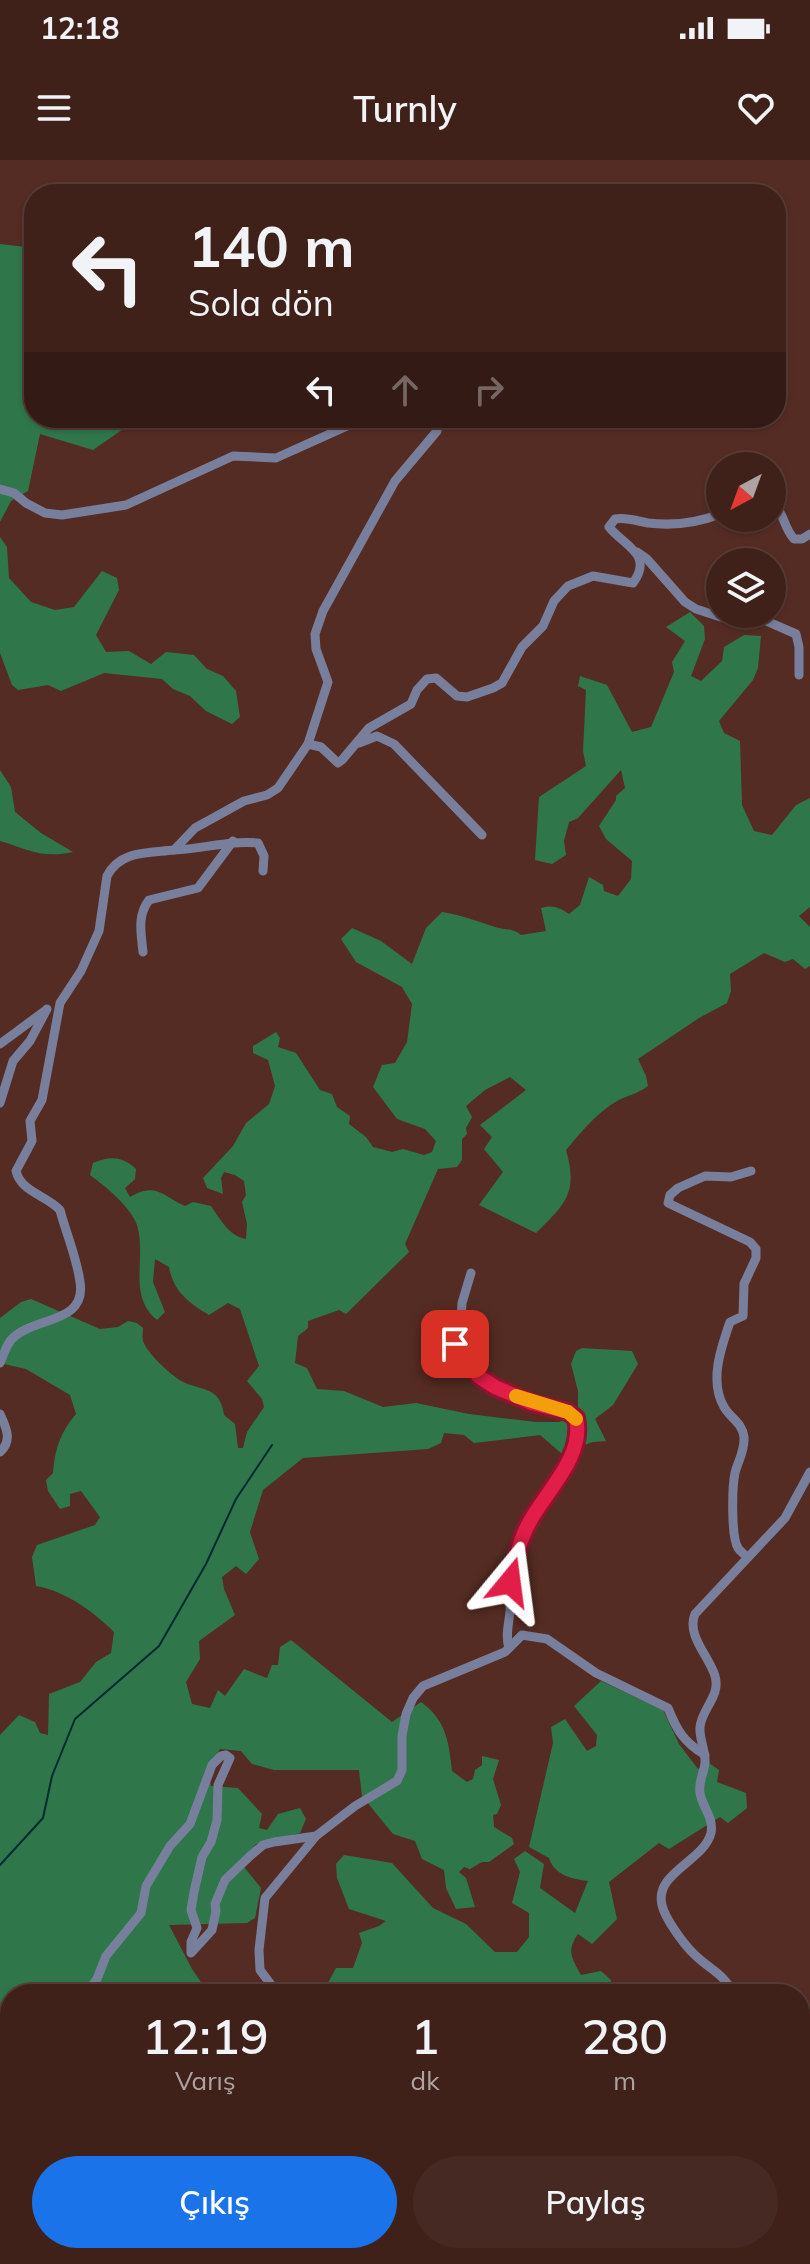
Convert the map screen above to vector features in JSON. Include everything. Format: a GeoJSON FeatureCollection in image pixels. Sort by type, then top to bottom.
{"type":"FeatureCollection","features":[{"type":"Feature","properties":{"kind":"street"},"geometry":{"type":"LineString","coordinates":[[0,489],[14,493],[45,513],[62,515],[126,505],[233,456],[276,458],[343,428]]}},
{"type":"Feature","properties":{"kind":"street"},"geometry":{"type":"LineString","coordinates":[[174,850],[195,828],[244,801],[267,795],[278,788],[308,744],[328,682],[316,649],[315,634],[323,611],[395,481],[437,428]]}},
{"type":"Feature","properties":{"kind":"street"},"geometry":{"type":"LineString","coordinates":[[706,519],[689,524],[653,524],[622,518],[615,519],[609,527],[647,559],[685,602],[696,609],[730,620],[757,617],[796,634],[799,675]]}},
{"type":"Feature","properties":{"kind":"street"},"geometry":{"type":"LineString","coordinates":[[786,527],[794,539],[810,534]]}},
{"type":"Feature","properties":{"kind":"street"},"geometry":{"type":"LineString","coordinates":[[308,744],[321,747],[338,763],[369,728],[411,704],[417,690],[427,679],[436,678],[457,696],[467,697],[502,683],[522,647],[543,626],[554,601],[568,586],[593,576],[633,583],[637,577],[637,552]]}},
{"type":"Feature","properties":{"kind":"street"},"geometry":{"type":"LineString","coordinates":[[355,745],[377,736],[394,744],[482,835]]}},
{"type":"Feature","properties":{"kind":"street"},"geometry":{"type":"LineString","coordinates":[[143,952],[139,922],[142,909],[149,900],[198,888],[233,841]]}},
{"type":"Feature","properties":{"kind":"street"},"geometry":{"type":"LineString","coordinates":[[0,1363],[10,1341],[37,1324],[63,1316],[73,1310],[80,1300],[80,1283],[60,1210],[53,1202],[20,1183],[16,1171],[32,1141],[30,1121],[42,1100],[60,1003],[81,971],[99,931],[110,869],[125,856],[197,849],[233,841],[258,843],[264,856],[263,871]]}},
{"type":"Feature","properties":{"kind":"street"},"geometry":{"type":"LineString","coordinates":[[0,1044],[60,1003]]}},
{"type":"Feature","properties":{"kind":"street"},"geometry":{"type":"LineString","coordinates":[[0,1103],[13,1061],[30,1041],[47,1009]]}},
{"type":"Feature","properties":{"kind":"street"},"geometry":{"type":"LineString","coordinates":[[747,1557],[738,1548],[734,1536],[735,1474],[742,1457],[744,1439],[740,1423],[724,1407],[717,1386],[719,1355],[730,1322],[743,1316],[744,1284],[756,1258],[756,1249],[750,1242],[668,1203],[670,1195],[678,1188],[705,1176],[731,1177],[751,1171]]}},
{"type":"Feature","properties":{"kind":"street"},"geometry":{"type":"LineString","coordinates":[[471,1273],[455,1344],[478,1376],[532,1403],[568,1412],[576,1418],[579,1432],[566,1465],[528,1525],[520,1544],[510,1582],[506,1638],[509,1648]]}},
{"type":"Feature","properties":{"kind":"street"},"geometry":{"type":"LineString","coordinates":[[0,1414],[8,1437],[8,1443],[0,1452]]}},
{"type":"Feature","properties":{"kind":"street"},"geometry":{"type":"LineString","coordinates":[[729,1984],[696,1957],[662,1906],[661,1896],[669,1879],[700,1851],[711,1831],[711,1820],[700,1793],[705,1755],[700,1726],[717,1687],[715,1674],[692,1622],[695,1614],[785,1518],[810,1472]]}},
{"type":"Feature","properties":{"kind":"street"},"geometry":{"type":"LineString","coordinates":[[270,1984],[260,1970],[265,1898],[316,1836],[355,1806],[397,1781],[402,1770],[402,1736],[406,1714],[423,1686],[509,1648],[522,1635],[547,1639],[596,1673],[668,1708],[679,1734],[688,1745],[705,1755]]}},
{"type":"Feature","properties":{"kind":"street"},"geometry":{"type":"LineString","coordinates":[[93,1984],[106,1956],[141,1913],[146,1886],[170,1846],[190,1824],[212,1765],[221,1756],[230,1758],[218,1785],[217,1820],[211,1842],[202,1857],[194,1892],[191,1910],[197,1928],[191,1942],[191,1953],[212,1930],[215,1904],[225,1880],[250,1856],[263,1845],[316,1836]]}},
{"type":"Feature","properties":{"kind":"green space"},"geometry":{"type":"Polygon","coordinates":[[[0,244],[24,247],[24,428],[125,428],[93,450],[40,434],[28,491],[11,501],[0,522],[0,244]]]}},
{"type":"Feature","properties":{"kind":"green space"},"geometry":{"type":"Polygon","coordinates":[[[0,537],[7,547],[9,578],[31,602],[55,610],[74,607],[102,571],[117,578],[119,590],[96,635],[106,652],[129,651],[151,664],[166,652],[194,655],[207,669],[223,676],[236,691],[240,717],[232,724],[206,711],[190,696],[173,689],[162,679],[104,673],[61,691],[48,685],[18,690],[12,685],[0,653],[0,537]]]}},
{"type":"Feature","properties":{"kind":"green space"},"geometry":{"type":"Polygon","coordinates":[[[690,612],[704,626],[705,639],[691,676],[701,681],[722,661],[724,647],[744,635],[761,636],[758,668],[753,680],[719,721],[724,733],[740,741],[742,805],[754,831],[772,835],[796,805],[810,798],[810,907],[799,916],[810,927],[810,966],[805,969],[793,959],[785,962],[764,953],[730,974],[731,991],[727,1003],[638,1059],[648,1086],[604,1110],[566,1150],[571,1177],[567,1196],[536,1233],[479,1205],[503,1172],[484,1149],[492,1137],[480,1125],[526,1090],[510,1077],[485,1090],[466,1106],[472,1117],[466,1128],[467,1134],[462,1139],[462,1160],[457,1167],[438,1169],[405,1244],[409,1252],[346,1314],[339,1310],[308,1321],[308,1328],[298,1336],[295,1363],[307,1368],[317,1389],[344,1391],[383,1407],[416,1403],[469,1414],[559,1422],[567,1419],[578,1407],[578,1391],[571,1364],[576,1351],[582,1348],[632,1351],[638,1364],[613,1405],[595,1419],[606,1441],[561,1453],[540,1435],[474,1443],[464,1435],[444,1433],[441,1443],[428,1449],[303,1458],[263,1490],[250,1532],[259,1559],[246,1574],[236,1566],[222,1577],[235,1615],[199,1641],[200,1659],[186,1682],[192,1704],[210,1708],[218,1690],[225,1696],[244,1669],[267,1678],[272,1665],[278,1665],[280,1647],[291,1640],[392,1722],[421,1702],[436,1716],[445,1732],[452,1771],[467,1782],[473,1779],[475,1770],[482,1765],[482,1756],[499,1760],[493,1779],[501,1805],[497,1814],[493,1815],[494,1827],[512,1838],[514,1844],[489,1862],[482,1862],[470,1869],[464,1867],[459,1872],[466,1878],[475,1907],[456,1909],[446,1888],[444,1870],[422,1859],[415,1841],[393,1834],[362,1796],[359,1770],[274,1770],[252,1764],[241,1751],[220,1749],[207,1769],[211,1786],[238,1788],[262,1814],[259,1828],[267,1830],[278,1814],[300,1808],[306,1819],[300,1833],[256,1844],[240,1862],[261,1888],[255,1918],[247,1923],[169,1925],[202,1984],[0,1984],[0,1735],[19,1715],[35,1722],[40,1733],[48,1735],[49,1694],[80,1682],[96,1662],[111,1653],[114,1632],[78,1603],[36,1586],[32,1557],[37,1545],[95,1525],[100,1517],[81,1491],[70,1494],[70,1506],[60,1509],[48,1491],[46,1480],[53,1473],[59,1442],[76,1414],[70,1395],[26,1369],[0,1363],[0,1318],[21,1302],[31,1299],[100,1329],[118,1327],[128,1321],[137,1323],[143,1328],[145,1346],[164,1367],[178,1379],[207,1390],[218,1398],[224,1415],[235,1424],[238,1448],[243,1448],[247,1432],[264,1407],[262,1399],[247,1381],[259,1366],[240,1309],[228,1303],[209,1315],[183,1296],[174,1283],[169,1267],[155,1259],[153,1282],[165,1312],[157,1320],[148,1310],[140,1288],[137,1225],[123,1204],[90,1175],[93,1163],[110,1158],[126,1162],[136,1169],[135,1179],[125,1188],[130,1197],[152,1190],[185,1206],[193,1202],[211,1206],[230,1231],[246,1239],[247,1224],[242,1202],[246,1195],[244,1181],[224,1172],[221,1178],[223,1194],[207,1188],[203,1178],[233,1146],[246,1123],[269,1104],[275,1086],[268,1060],[253,1053],[253,1046],[276,1032],[280,1038],[278,1047],[296,1053],[320,1090],[332,1094],[337,1107],[350,1116],[349,1124],[373,1147],[392,1152],[403,1149],[424,1155],[432,1152],[436,1141],[425,1129],[397,1119],[373,1087],[382,1065],[395,1063],[407,1042],[412,1004],[402,987],[356,962],[341,939],[352,928],[381,941],[412,964],[426,928],[442,912],[521,935],[546,931],[541,908],[556,907],[569,914],[580,905],[589,877],[603,885],[604,891],[618,896],[631,879],[632,861],[606,839],[599,826],[616,796],[625,788],[621,770],[578,818],[569,822],[564,841],[566,855],[552,864],[535,860],[539,797],[586,766],[583,751],[586,690],[578,686],[580,676],[607,685],[632,732],[651,727],[674,672],[672,662],[685,641],[666,627],[690,612]]]}},
{"type":"Feature","properties":{"kind":"green space"},"geometry":{"type":"Polygon","coordinates":[[[0,770],[11,787],[15,812],[41,833],[73,852],[43,854],[0,841],[0,770]]]}},
{"type":"Feature","properties":{"kind":"green space"},"geometry":{"type":"Polygon","coordinates":[[[601,1681],[663,1710],[679,1744],[698,1769],[709,1763],[719,1770],[717,1782],[746,1793],[747,1808],[728,1823],[720,1817],[669,1849],[659,1843],[609,1882],[617,1919],[592,1944],[578,1934],[571,1950],[581,1975],[601,1971],[611,1980],[610,1984],[327,1984],[336,1968],[353,1968],[362,1943],[359,1933],[386,1921],[349,1909],[337,1878],[336,1864],[344,1855],[392,1863],[433,1908],[466,1924],[495,1952],[517,1952],[529,1937],[529,1913],[512,1903],[520,1872],[514,1859],[525,1851],[544,1864],[540,1888],[575,1913],[588,1881],[559,1872],[549,1858],[529,1847],[553,1743],[551,1727],[565,1719],[587,1751],[596,1746],[597,1735],[574,1706],[601,1681]]]}},
{"type":"Feature","properties":{"kind":"waterway"},"geometry":{"type":"LineString","coordinates":[[0,1865],[43,1818],[52,1776],[75,1719],[159,1646],[206,1564],[236,1499],[272,1445]]}},
{"type":"Feature","properties":{"kind":"slow traffic"},"geometry":{"type":"LineString","coordinates":[[516,1396],[568,1412],[576,1419]]}},
{"type":"Feature","properties":{"kind":"route"},"geometry":{"type":"LineString","coordinates":[[455,1344],[478,1376],[495,1387],[532,1403],[568,1412],[576,1418],[579,1432],[575,1445],[528,1525],[510,1582]]}}]}
